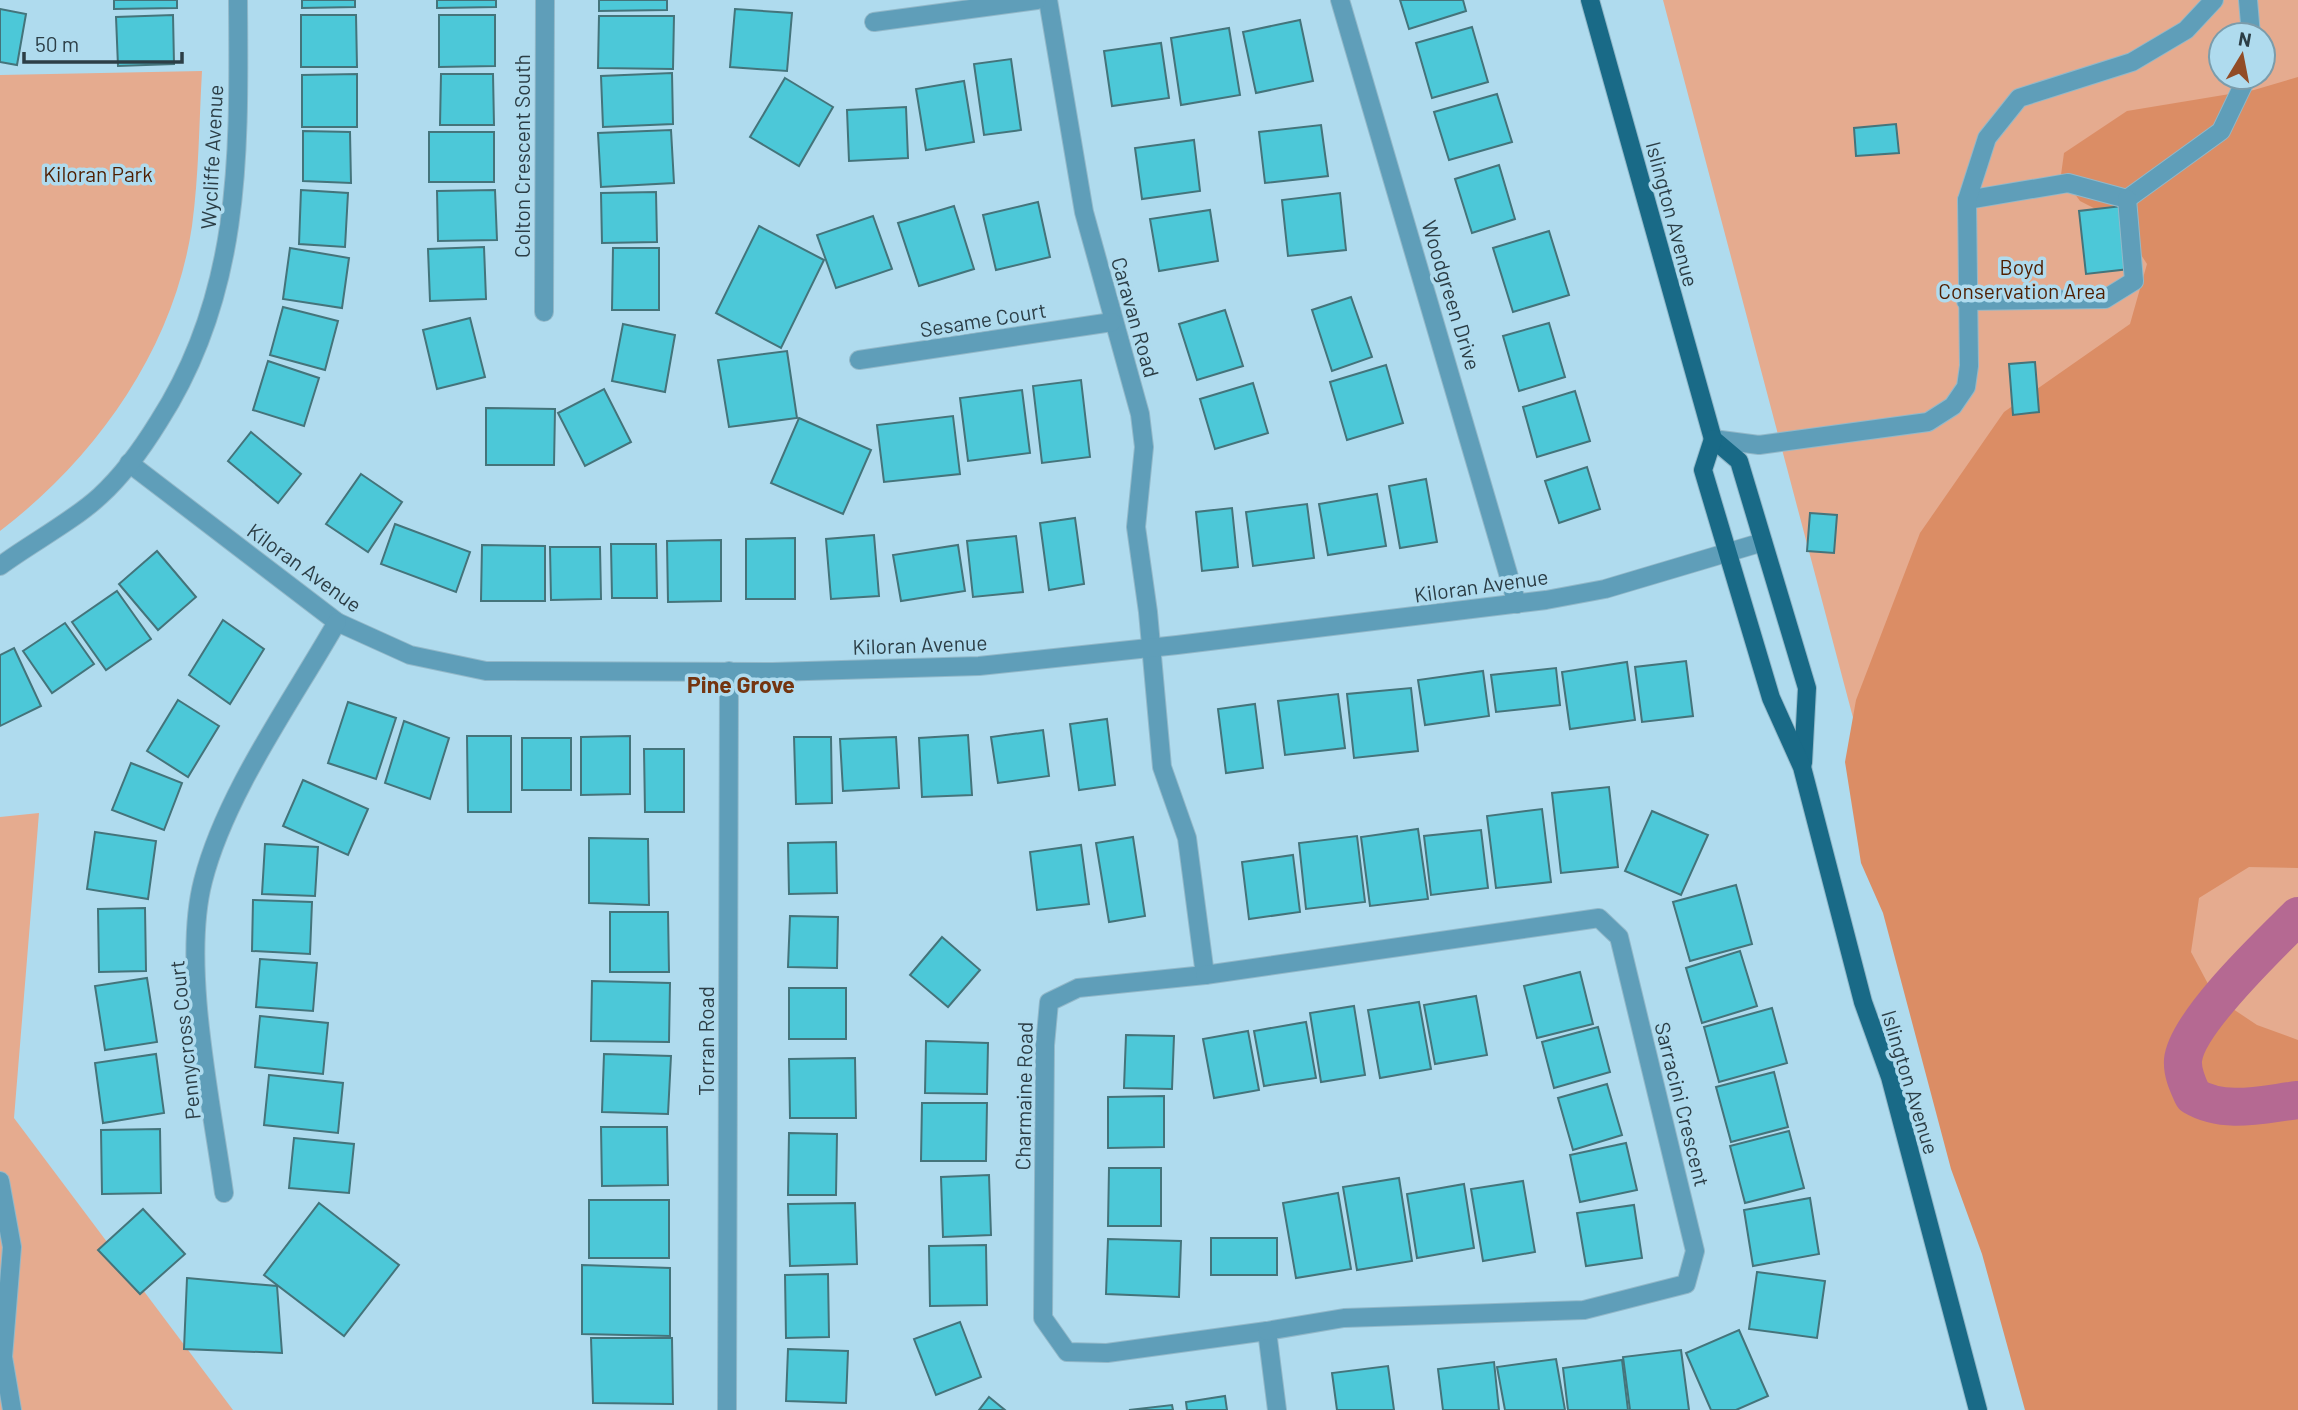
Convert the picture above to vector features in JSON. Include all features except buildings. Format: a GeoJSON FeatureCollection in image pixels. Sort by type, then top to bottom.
{"type":"FeatureCollection","features":[{"type":"Feature","properties":{"kind":"main road","name":"Islington Avenue"},"geometry":{"type":"LineString","coordinates":[[1590,0],[1713,439],[1703,470],[1771,698],[1802,767],[1863,1002],[1890,1077],[1978,1410]]}},
{"type":"Feature","properties":{"kind":"main road","name":"Islington Avenue"},"geometry":{"type":"LineString","coordinates":[[1713,439],[1739,461],[1807,688],[1802,767]]}},
{"type":"Feature","properties":{"kind":"street","name":"Wycliffe Avenue"},"geometry":{"type":"LineString","coordinates":[[0,566],[100,496],[129,463],[170,404],[192,362],[209,320],[221,276],[235,200],[238,0]]}},
{"type":"Feature","properties":{"kind":"street","name":"Colton Crescent South"},"geometry":{"type":"LineString","coordinates":[[544,312],[545,0]]}},
{"type":"Feature","properties":{"kind":"street"},"geometry":{"type":"LineString","coordinates":[[874,22],[1037,0]]}},
{"type":"Feature","properties":{"kind":"street","name":"Caravan Road"},"geometry":{"type":"LineString","coordinates":[[1048,0],[1084,212],[1112,322],[1140,414],[1144,447],[1136,527],[1152,648]]}},
{"type":"Feature","properties":{"kind":"street","name":"Woodgreen Drive"},"geometry":{"type":"LineString","coordinates":[[1340,0],[1517,604]]}},
{"type":"Feature","properties":{"kind":"street"},"geometry":{"type":"LineString","coordinates":[[1713,439],[1759,445],[1928,422],[1953,406],[1966,387],[1969,366],[1966,200],[1987,138],[2019,99],[2132,62],[2186,30],[2214,0]]}},
{"type":"Feature","properties":{"kind":"street"},"geometry":{"type":"LineString","coordinates":[[2248,0],[2250,21]]}},
{"type":"Feature","properties":{"kind":"street"},"geometry":{"type":"LineString","coordinates":[[2127,199],[2221,131],[2240,91]]}},
{"type":"Feature","properties":{"kind":"street"},"geometry":{"type":"LineString","coordinates":[[1966,200],[2068,183],[2127,199]]}},
{"type":"Feature","properties":{"kind":"street"},"geometry":{"type":"LineString","coordinates":[[1966,301],[2105,299],[2134,281],[2127,199]]}},
{"type":"Feature","properties":{"kind":"street","name":"Sesame Court"},"geometry":{"type":"LineString","coordinates":[[859,360],[1112,322]]}},
{"type":"Feature","properties":{"kind":"street","name":"Kiloran Avenue"},"geometry":{"type":"LineString","coordinates":[[129,463],[337,622],[410,655],[486,671],[729,671],[979,666],[1517,604],[1605,589],[1763,542]]}},
{"type":"Feature","properties":{"kind":"street","name":"Pennycross Court"},"geometry":{"type":"LineString","coordinates":[[224,1193],[198,999],[197,919],[202,883],[213,849],[237,795],[337,622]]}},
{"type":"Feature","properties":{"kind":"street"},"geometry":{"type":"LineString","coordinates":[[1152,648],[1162,767],[1186,838],[1205,975]]}},
{"type":"Feature","properties":{"kind":"street","name":"Torran Road"},"geometry":{"type":"LineString","coordinates":[[727,1410],[729,671]]}},
{"type":"Feature","properties":{"kind":"street","name":"Sarracini Crescent"},"geometry":{"type":"LineString","coordinates":[[1205,975],[1599,918],[1619,937],[1695,1251],[1686,1284],[1584,1310],[1344,1318],[1267,1331]]}},
{"type":"Feature","properties":{"kind":"street","name":"Charmaine Road"},"geometry":{"type":"LineString","coordinates":[[1205,975],[1078,988],[1049,1002],[1045,1045],[1043,1318],[1066,1352],[1107,1353],[1267,1331]]}},
{"type":"Feature","properties":{"kind":"street"},"geometry":{"type":"LineString","coordinates":[[0,1181],[12,1247],[3,1357],[12,1410]]}},
{"type":"Feature","properties":{"kind":"street"},"geometry":{"type":"LineString","coordinates":[[1267,1331],[1277,1410]]}},
{"type":"Feature","properties":{"kind":"green space","name":"Boyd Conservation Area"},"geometry":{"type":"Polygon","coordinates":[[[1663,0],[2298,0],[2298,1410],[2017,1337],[1663,0]]]}},
{"type":"Feature","properties":{"kind":"green space","name":"Kiloran Park"},"geometry":{"type":"Polygon","coordinates":[[[202,71],[192,226],[183,271],[168,315],[149,357],[126,397],[99,434],[35,502],[0,531],[0,75],[202,71]]]}},
{"type":"Feature","properties":{"kind":"green space"},"geometry":{"type":"Polygon","coordinates":[[[39,813],[14,1118],[233,1410],[0,1410],[0,817],[39,813]]]}},
{"type":"Feature","properties":{"kind":"shaded area","name":"Boyd Conservation Area"},"geometry":{"type":"Polygon","coordinates":[[[2298,77],[2298,868],[2249,867],[2199,898],[2191,952],[2215,997],[2257,1025],[2298,1040],[2298,1410],[2025,1410],[1982,1254],[1951,1169],[1883,913],[1861,863],[1845,762],[1856,700],[1920,533],[2004,412],[2130,324],[2147,264],[2119,221],[2080,201],[2061,175],[2064,153],[2127,111],[2248,91],[2277,91],[2277,83],[2298,77]]]}},
{"type":"Feature","properties":{"kind":"waterway"},"geometry":{"type":"LineString","coordinates":[[2298,916],[2214,1005],[2188,1044],[2183,1060],[2186,1079],[2193,1096],[2205,1102],[2244,1107],[2298,1100]]}},
{"type":"Feature","properties":{"kind":"district","name":"Pine Grove"},"geometry":{"type":"Point","coordinates":[741,684]}}]}
